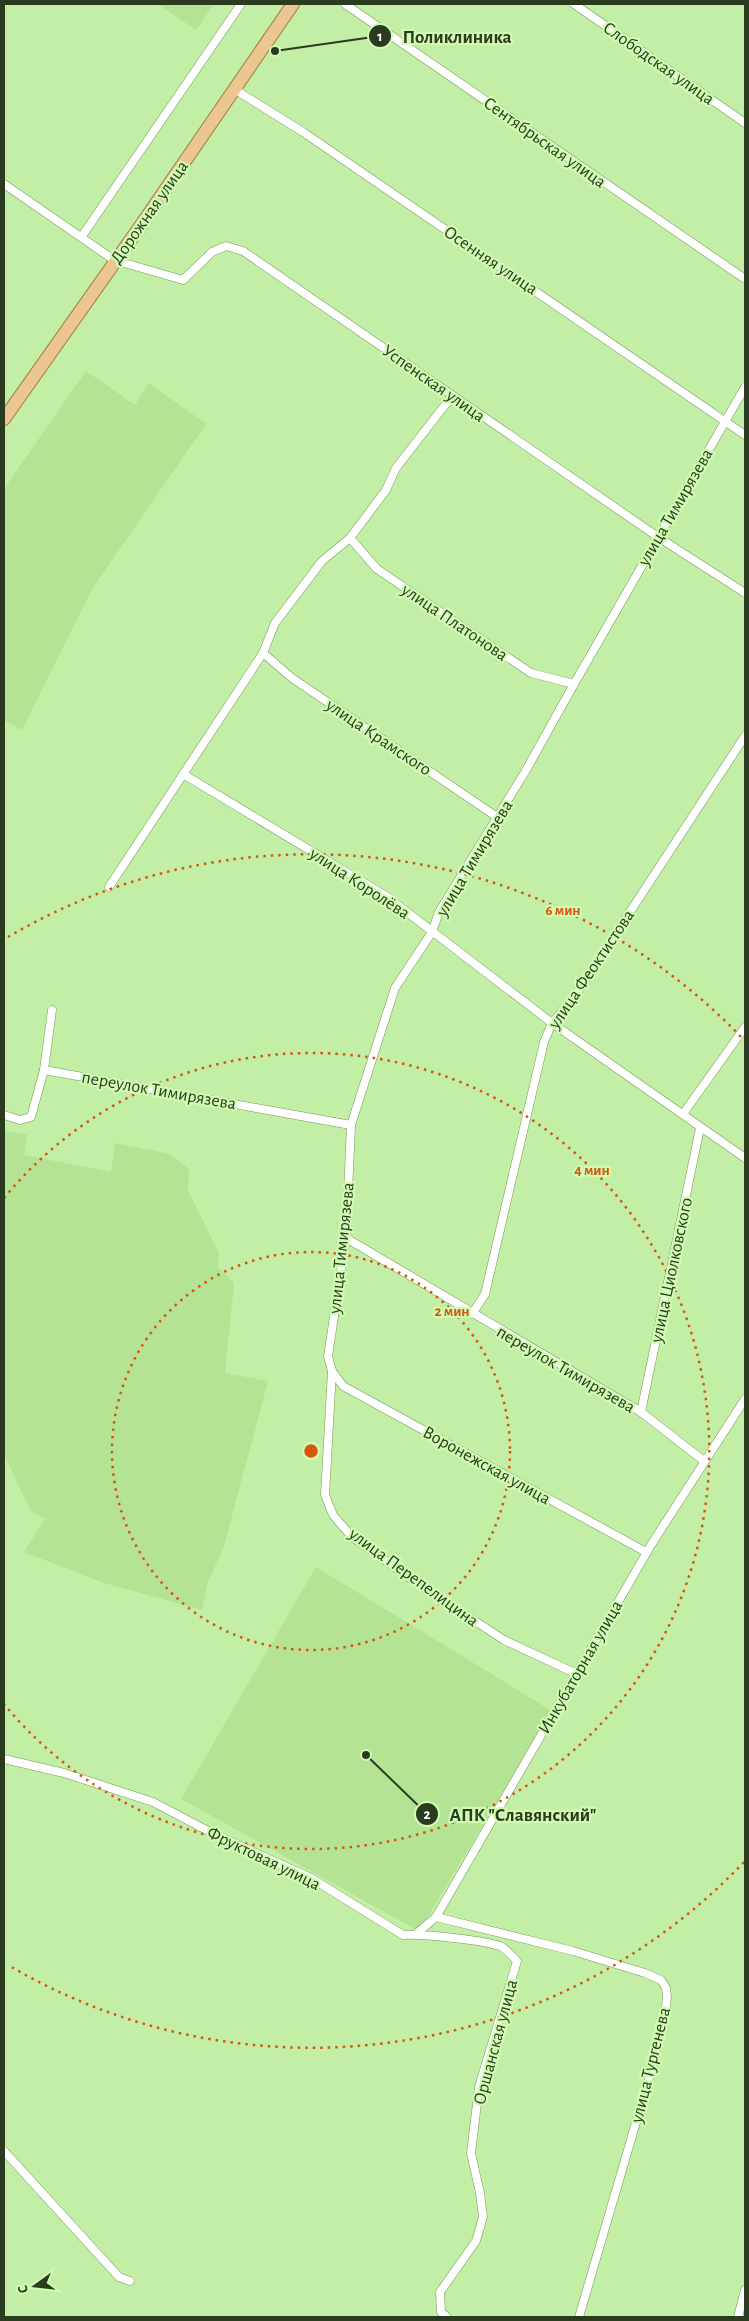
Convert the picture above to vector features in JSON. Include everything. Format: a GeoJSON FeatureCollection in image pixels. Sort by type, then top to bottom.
{"type":"FeatureCollection","features":[{"type":"Feature","properties":{"kind":"main road","name":"Дорожная улица"},"geometry":{"type":"LineString","coordinates":[[4,419],[293,4]]}},
{"type":"Feature","properties":{"kind":"street"},"geometry":{"type":"LineString","coordinates":[[82,236],[241,4]]}},
{"type":"Feature","properties":{"kind":"street","name":"Сентябрьская улица"},"geometry":{"type":"LineString","coordinates":[[345,4],[745,280]]}},
{"type":"Feature","properties":{"kind":"street","name":"Слободская улица"},"geometry":{"type":"LineString","coordinates":[[574,4],[745,122]]}},
{"type":"Feature","properties":{"kind":"street","name":"Осенняя улица"},"geometry":{"type":"LineString","coordinates":[[234,89],[312,137],[745,435]]}},
{"type":"Feature","properties":{"kind":"street"},"geometry":{"type":"LineString","coordinates":[[4,184],[82,236],[114,260]]}},
{"type":"Feature","properties":{"kind":"street","name":"Успенская улица"},"geometry":{"type":"LineString","coordinates":[[114,260],[183,280],[212,252],[226,246],[242,251],[658,537],[745,593]]}},
{"type":"Feature","properties":{"kind":"street","name":"улица Тимирязева"},"geometry":{"type":"LineString","coordinates":[[332,1371],[328,1356],[346,1238],[351,1125],[395,988],[432,932],[439,912],[525,772],[745,388]]}},
{"type":"Feature","properties":{"kind":"street"},"geometry":{"type":"LineString","coordinates":[[109,887],[182,774],[264,654],[275,624],[322,561],[350,538],[386,490],[396,468],[452,396]]}},
{"type":"Feature","properties":{"kind":"street","name":"улица Платонова"},"geometry":{"type":"LineString","coordinates":[[350,538],[377,568],[531,673],[574,684]]}},
{"type":"Feature","properties":{"kind":"street","name":"улица Крамского"},"geometry":{"type":"LineString","coordinates":[[264,654],[292,678],[497,817]]}},
{"type":"Feature","properties":{"kind":"street","name":"улица Феоктистова"},"geometry":{"type":"LineString","coordinates":[[472,1314],[486,1294],[544,1042],[552,1023],[574,998],[745,736]]}},
{"type":"Feature","properties":{"kind":"street","name":"улица Королёва"},"geometry":{"type":"LineString","coordinates":[[182,774],[386,896],[552,1023],[745,1158]]}},
{"type":"Feature","properties":{"kind":"street"},"geometry":{"type":"LineString","coordinates":[[4,1115],[20,1120],[31,1117],[44,1070],[52,1010]]}},
{"type":"Feature","properties":{"kind":"street"},"geometry":{"type":"LineString","coordinates":[[683,1114],[745,1027]]}},
{"type":"Feature","properties":{"kind":"street","name":"переулок Тимирязева"},"geometry":{"type":"LineString","coordinates":[[44,1070],[351,1125]]}},
{"type":"Feature","properties":{"kind":"street","name":"улица Циолковского"},"geometry":{"type":"LineString","coordinates":[[641,1412],[700,1128]]}},
{"type":"Feature","properties":{"kind":"street","name":"переулок Тимирязева"},"geometry":{"type":"LineString","coordinates":[[346,1238],[641,1412],[704,1461]]}},
{"type":"Feature","properties":{"kind":"street","name":"Воронежская улица"},"geometry":{"type":"LineString","coordinates":[[332,1371],[343,1386],[646,1552]]}},
{"type":"Feature","properties":{"kind":"street","name":"улица Перепелицина"},"geometry":{"type":"LineString","coordinates":[[332,1371],[326,1495],[333,1515],[352,1537],[422,1587],[504,1640],[575,1673]]}},
{"type":"Feature","properties":{"kind":"street","name":"Инкубаторная улица"},"geometry":{"type":"LineString","coordinates":[[416,1934],[436,1917],[646,1552],[745,1399]]}},
{"type":"Feature","properties":{"kind":"street","name":"Фруктовая улица"},"geometry":{"type":"LineString","coordinates":[[4,1760],[64,1774],[153,1802],[212,1834],[311,1878],[403,1935],[416,1934],[489,1944],[503,1948],[516,1961]]}},
{"type":"Feature","properties":{"kind":"street","name":"улица Тургенева"},"geometry":{"type":"LineString","coordinates":[[436,1917],[564,1949],[618,1965],[661,1980],[666,1988],[665,2015],[649,2078],[579,2317]]}},
{"type":"Feature","properties":{"kind":"street","name":"Оршанская улица"},"geometry":{"type":"LineString","coordinates":[[447,2317],[441,2312],[440,2292],[476,2241],[483,2217],[480,2193],[471,2154],[478,2096],[516,1961]]}},
{"type":"Feature","properties":{"kind":"street"},"geometry":{"type":"LineString","coordinates":[[4,2150],[119,2277],[130,2281]]}},
{"type":"Feature","properties":{"kind":"street"},"geometry":{"type":"LineString","coordinates":[[738,2317],[745,2290]]}},
{"type":"Feature","properties":{"kind":"shaded area"},"geometry":{"type":"Polygon","coordinates":[[[158,4],[214,4],[196,30],[158,4]]]}},
{"type":"Feature","properties":{"kind":"shaded area"},"geometry":{"type":"Polygon","coordinates":[[[86,371],[135,405],[149,383],[206,424],[92,589],[22,730],[4,720],[4,489],[86,371]]]}},
{"type":"Feature","properties":{"kind":"shaded area"},"geometry":{"type":"Polygon","coordinates":[[[4,1131],[27,1135],[24,1155],[111,1172],[115,1143],[170,1154],[189,1169],[188,1190],[219,1253],[218,1267],[234,1283],[225,1373],[268,1381],[224,1546],[208,1582],[202,1610],[104,1583],[24,1552],[45,1519],[30,1510],[4,1454],[4,1131]]]}},
{"type":"Feature","properties":{"kind":"shaded area"},"geometry":{"type":"Polygon","coordinates":[[[316,1567],[552,1711],[419,1931],[181,1799],[316,1567]]]}},
{"type":"Feature","properties":{"kind":"place","name":"Поликлиника"},"geometry":{"type":"Point","coordinates":[275,51]}},
{"type":"Feature","properties":{"kind":"place","name":"АПК \"Славянский\""},"geometry":{"type":"Point","coordinates":[366,1755]}}]}
